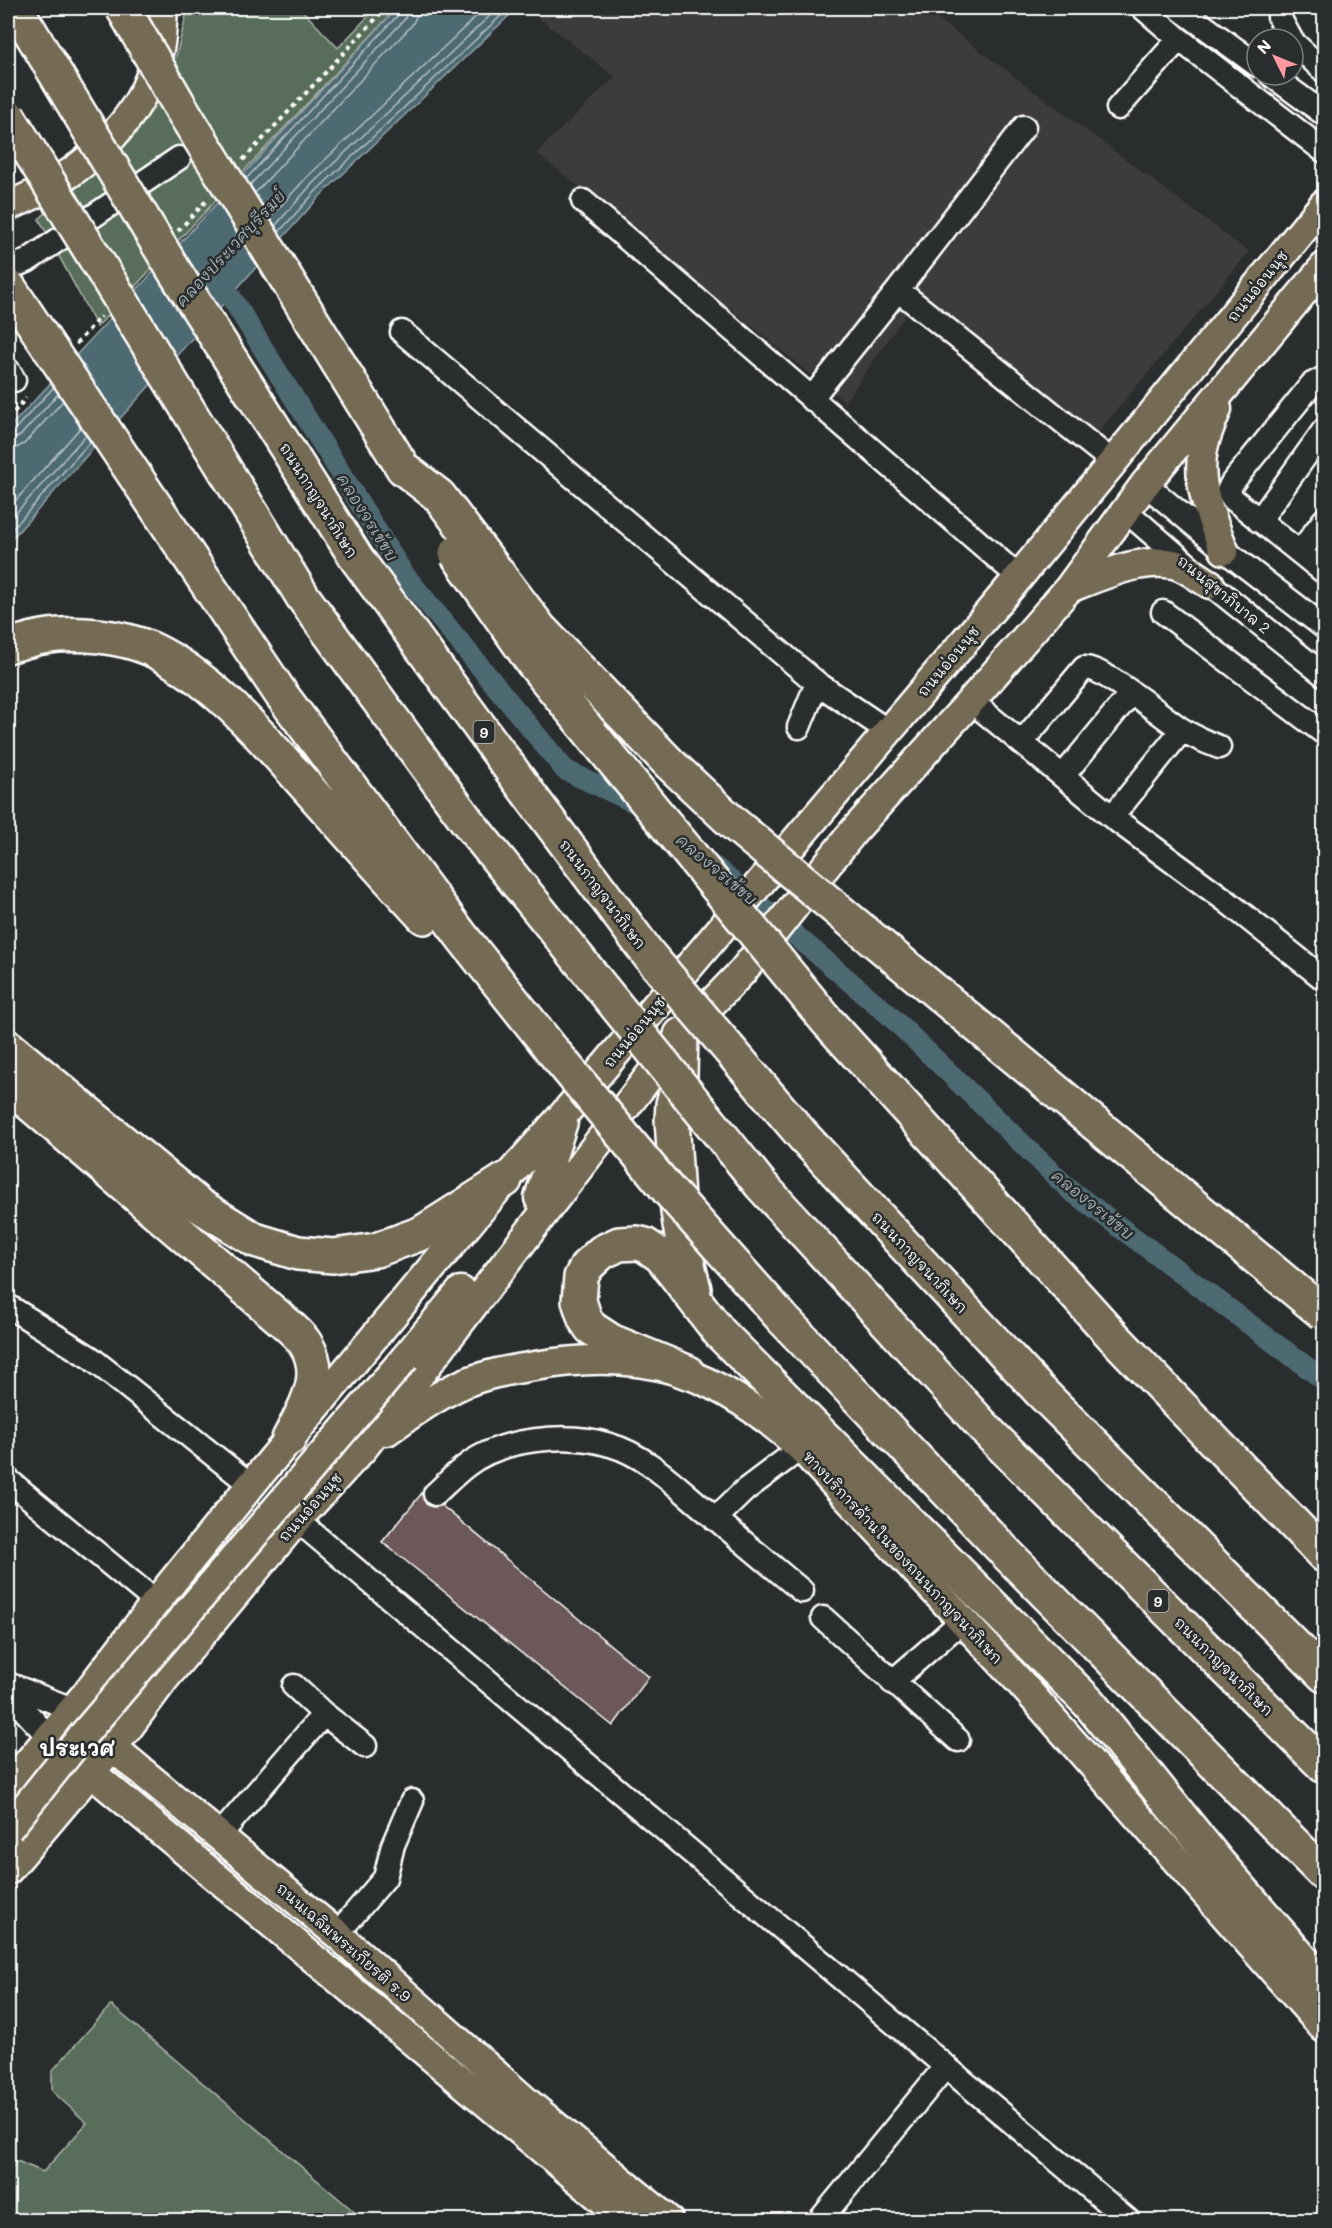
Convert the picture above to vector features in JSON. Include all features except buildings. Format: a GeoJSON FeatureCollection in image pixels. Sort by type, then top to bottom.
{"type":"FeatureCollection","features":[{"type":"Feature","properties":{"kind":"highway","name":"ถนนกาญจนาภิเษก"},"geometry":{"type":"LineString","coordinates":[[16,8],[175,272],[357,559],[648,954],[788,1118],[1040,1391],[1324,1675]]}},
{"type":"Feature","properties":{"kind":"highway"},"geometry":{"type":"LineString","coordinates":[[123,8],[181,108],[426,508],[533,663],[827,1020],[1114,1336],[1324,1555]]}},
{"type":"Feature","properties":{"kind":"highway","name":"ถนนกาญจนาภิเษก"},"geometry":{"type":"LineString","coordinates":[[8,116],[303,597],[467,822],[761,1185],[992,1436],[1324,1766]]}},
{"type":"Feature","properties":{"kind":"highway"},"geometry":{"type":"LineString","coordinates":[[8,286],[281,694],[463,939],[552,1050],[721,1251],[845,1386],[1007,1554],[1324,1874]]}},
{"type":"Feature","properties":{"kind":"highway"},"geometry":{"type":"LineString","coordinates":[[403,468],[439,496],[540,629],[670,764],[733,823],[1324,1314]]}},
{"type":"Feature","properties":{"kind":"highway"},"geometry":{"type":"LineString","coordinates":[[8,646],[42,637],[75,634],[112,638],[149,649],[190,672],[229,705],[282,758],[395,886],[552,1050]]}},
{"type":"Feature","properties":{"kind":"highway"},"geometry":{"type":"LineString","coordinates":[[681,1035],[680,1076],[672,1119],[676,1191],[684,1249],[700,1308]]}},
{"type":"Feature","properties":{"kind":"highway"},"geometry":{"type":"LineString","coordinates":[[8,1047],[200,1206],[255,1240],[298,1253],[333,1256],[376,1250],[422,1233],[506,1180]]}},
{"type":"Feature","properties":{"kind":"highway"},"geometry":{"type":"LineString","coordinates":[[8,1085],[289,1326],[306,1344],[314,1366],[315,1384],[289,1439]]}},
{"type":"Feature","properties":{"kind":"highway"},"geometry":{"type":"LineString","coordinates":[[687,1372],[611,1341],[591,1328],[585,1319],[579,1301],[581,1277],[595,1257],[610,1246],[628,1243],[645,1245],[669,1264],[720,1333],[1089,1703],[1217,1862],[1324,1985]]}},
{"type":"Feature","properties":{"kind":"main road"},"geometry":{"type":"LineString","coordinates":[[8,207],[72,173],[128,120],[148,81],[159,50],[163,8]]}},
{"type":"Feature","properties":{"kind":"main road","name":"ถนนอ่อนนุช"},"geometry":{"type":"LineString","coordinates":[[8,1786],[70,1712],[250,1485],[506,1180],[1019,578],[1324,204]]}},
{"type":"Feature","properties":{"kind":"main road","name":"ถนนอ่อนนุช"},"geometry":{"type":"LineString","coordinates":[[19,1836],[90,1772],[297,1520],[364,1446],[681,1035],[742,972],[853,832],[1069,588],[1145,484],[1324,267]]}},
{"type":"Feature","properties":{"kind":"main road"},"geometry":{"type":"LineString","coordinates":[[1224,390],[1202,450],[1202,478],[1206,507],[1224,550]]}},
{"type":"Feature","properties":{"kind":"main road"},"geometry":{"type":"LineString","coordinates":[[1113,462],[1145,484]]}},
{"type":"Feature","properties":{"kind":"main road"},"geometry":{"type":"LineString","coordinates":[[1093,486],[1126,511]]}},
{"type":"Feature","properties":{"kind":"main road"},"geometry":{"type":"LineString","coordinates":[[1069,588],[1114,572],[1146,564],[1175,564],[1210,584]]}},
{"type":"Feature","properties":{"kind":"main road","name":"ถนนอ่อนนุช"},"geometry":{"type":"LineString","coordinates":[[539,1198],[565,1113]]}},
{"type":"Feature","properties":{"kind":"main road","name":"ถนนอ่อนนุช"},"geometry":{"type":"LineString","coordinates":[[8,1870],[19,1836],[83,1735],[539,1198],[603,1136]]}},
{"type":"Feature","properties":{"kind":"main road","name":"ทางบริการด้านในของถนนกาญจนาภิเษก"},"geometry":{"type":"LineString","coordinates":[[364,1446],[458,1386],[507,1370],[551,1363],[616,1360],[652,1363],[687,1372],[744,1402],[774,1423],[801,1448],[1079,1747],[1324,2028]]}},
{"type":"Feature","properties":{"kind":"main road"},"geometry":{"type":"LineString","coordinates":[[126,1642],[122,1660],[124,1677],[133,1685],[143,1688],[153,1687],[165,1678]]}},
{"type":"Feature","properties":{"kind":"main road","name":"ถนนเฉลิมพระเกียรติ ร.9"},"geometry":{"type":"LineString","coordinates":[[70,1712],[337,1934],[529,2104],[668,2220]]}},
{"type":"Feature","properties":{"kind":"main road","name":"ถนนเฉลิมพระเกียรติ ร.9"},"geometry":{"type":"LineString","coordinates":[[49,1737],[627,2220]]}},
{"type":"Feature","properties":{"kind":"main road"},"geometry":{"type":"LineString","coordinates":[[8,1802],[17,1801],[28,1804],[36,1812],[39,1820],[38,1831],[19,1836]]}},
{"type":"Feature","properties":{"kind":"street"},"geometry":{"type":"LineString","coordinates":[[1143,8],[1179,39],[1324,151]]}},
{"type":"Feature","properties":{"kind":"street"},"geometry":{"type":"LineString","coordinates":[[1179,8],[1245,56]]}},
{"type":"Feature","properties":{"kind":"street"},"geometry":{"type":"LineString","coordinates":[[1283,8],[1279,17],[1285,27]]}},
{"type":"Feature","properties":{"kind":"street"},"geometry":{"type":"LineString","coordinates":[[1118,108],[1179,39]]}},
{"type":"Feature","properties":{"kind":"street"},"geometry":{"type":"LineString","coordinates":[[1305,53],[1324,71]]}},
{"type":"Feature","properties":{"kind":"street"},"geometry":{"type":"LineString","coordinates":[[1287,87],[1324,114]]}},
{"type":"Feature","properties":{"kind":"street"},"geometry":{"type":"LineString","coordinates":[[810,399],[1024,127]]}},
{"type":"Feature","properties":{"kind":"street"},"geometry":{"type":"LineString","coordinates":[[8,268],[27,261],[179,158]]}},
{"type":"Feature","properties":{"kind":"street"},"geometry":{"type":"LineString","coordinates":[[583,201],[1019,578]]}},
{"type":"Feature","properties":{"kind":"street"},"geometry":{"type":"LineString","coordinates":[[898,290],[1113,462]]}},
{"type":"Feature","properties":{"kind":"street"},"geometry":{"type":"LineString","coordinates":[[402,332],[818,683],[888,731]]}},
{"type":"Feature","properties":{"kind":"street"},"geometry":{"type":"LineString","coordinates":[[1324,378],[1312,384],[1228,491],[1233,500],[1324,572]]}},
{"type":"Feature","properties":{"kind":"street"},"geometry":{"type":"LineString","coordinates":[[1259,521],[1324,430]]}},
{"type":"Feature","properties":{"kind":"street"},"geometry":{"type":"LineString","coordinates":[[1145,484],[1224,550],[1324,627]]}},
{"type":"Feature","properties":{"kind":"street","name":"ถนนสุขาภิบาล 2"},"geometry":{"type":"LineString","coordinates":[[1126,511],[1210,584],[1324,675]]}},
{"type":"Feature","properties":{"kind":"street"},"geometry":{"type":"LineString","coordinates":[[1300,552],[1324,520]]}},
{"type":"Feature","properties":{"kind":"street"},"geometry":{"type":"LineString","coordinates":[[1162,612],[1324,733]]}},
{"type":"Feature","properties":{"kind":"street"},"geometry":{"type":"LineString","coordinates":[[1022,742],[1084,668],[1096,670],[1182,730],[1219,747]]}},
{"type":"Feature","properties":{"kind":"street"},"geometry":{"type":"LineString","coordinates":[[799,727],[818,683]]}},
{"type":"Feature","properties":{"kind":"street"},"geometry":{"type":"LineString","coordinates":[[1063,776],[1131,693]]}},
{"type":"Feature","properties":{"kind":"street"},"geometry":{"type":"LineString","coordinates":[[971,701],[1112,818],[1225,900],[1324,979]]}},
{"type":"Feature","properties":{"kind":"street"},"geometry":{"type":"LineString","coordinates":[[1112,818],[1182,730]]}},
{"type":"Feature","properties":{"kind":"street"},"geometry":{"type":"LineString","coordinates":[[8,1306],[91,1358],[250,1485]]}},
{"type":"Feature","properties":{"kind":"street"},"geometry":{"type":"LineString","coordinates":[[435,1494],[467,1465],[493,1450],[518,1443],[568,1438],[611,1445],[633,1455],[662,1475],[802,1591]]}},
{"type":"Feature","properties":{"kind":"street"},"geometry":{"type":"LineString","coordinates":[[715,1519],[745,1490],[801,1448]]}},
{"type":"Feature","properties":{"kind":"street"},"geometry":{"type":"LineString","coordinates":[[8,1480],[156,1602]]}},
{"type":"Feature","properties":{"kind":"street"},"geometry":{"type":"LineString","coordinates":[[297,1520],[1128,2220]]}},
{"type":"Feature","properties":{"kind":"street"},"geometry":{"type":"LineString","coordinates":[[823,1618],[958,1740]]}},
{"type":"Feature","properties":{"kind":"street"},"geometry":{"type":"LineString","coordinates":[[892,1682],[962,1621]]}},
{"type":"Feature","properties":{"kind":"street","name":"ถนนเฉลิมพระเกียรติ ร.9"},"geometry":{"type":"LineString","coordinates":[[8,1684],[62,1705],[70,1712]]}},
{"type":"Feature","properties":{"kind":"street"},"geometry":{"type":"LineString","coordinates":[[294,1686],[324,1714],[365,1746]]}},
{"type":"Feature","properties":{"kind":"street","name":"ถนนเฉลิมพระเกียรติ ร.9"},"geometry":{"type":"LineString","coordinates":[[8,1693],[49,1737]]}},
{"type":"Feature","properties":{"kind":"street"},"geometry":{"type":"LineString","coordinates":[[219,1836],[324,1714]]}},
{"type":"Feature","properties":{"kind":"street"},"geometry":{"type":"LineString","coordinates":[[337,1934],[385,1878],[393,1845],[412,1801]]}},
{"type":"Feature","properties":{"kind":"street"},"geometry":{"type":"LineString","coordinates":[[820,2220],[946,2066]]}},
{"type":"Feature","properties":{"kind":"path"},"geometry":{"type":"LineString","coordinates":[[239,164],[386,8]]}},
{"type":"Feature","properties":{"kind":"path"},"geometry":{"type":"LineString","coordinates":[[176,234],[215,191]]}},
{"type":"Feature","properties":{"kind":"path"},"geometry":{"type":"LineString","coordinates":[[75,345],[106,311]]}},
{"type":"Feature","properties":{"kind":"path"},"geometry":{"type":"LineString","coordinates":[[8,419],[16,382]]}},
{"type":"Feature","properties":{"kind":"shaded area"},"geometry":{"type":"Polygon","coordinates":[[[534,8],[923,8],[1249,252],[1080,454],[906,314],[845,402],[536,153],[615,77],[530,11],[534,8]]]}},
{"type":"Feature","properties":{"kind":"green space"},"geometry":{"type":"Polygon","coordinates":[[[188,8],[300,8],[338,48],[376,8],[397,8],[97,327],[39,219],[130,140],[176,56],[188,8]]]}},
{"type":"Feature","properties":{"kind":"green space"},"geometry":{"type":"Polygon","coordinates":[[[111,2005],[364,2220],[8,2220],[8,2172],[17,2161],[43,2172],[87,2123],[52,2091],[52,2071],[111,2005]]]}},
{"type":"Feature","properties":{"kind":"water","name":"คลองประเวศบุรีรมย์"},"geometry":{"type":"Polygon","coordinates":[[[397,8],[517,8],[322,194],[8,543],[8,429],[397,8]]]}},
{"type":"Feature","properties":{"kind":"waterway","name":"คลองจรเข้ขบ"},"geometry":{"type":"LineString","coordinates":[[216,273],[403,573],[565,770],[646,808]]}},
{"type":"Feature","properties":{"kind":"waterway","name":"คลองจรเข้ขบ"},"geometry":{"type":"LineString","coordinates":[[715,867],[887,1013],[1070,1190],[1324,1380]]}},
{"type":"Feature","properties":{"kind":"district","name":"ประเวศ"},"geometry":{"type":"Point","coordinates":[77,1747]}}]}
